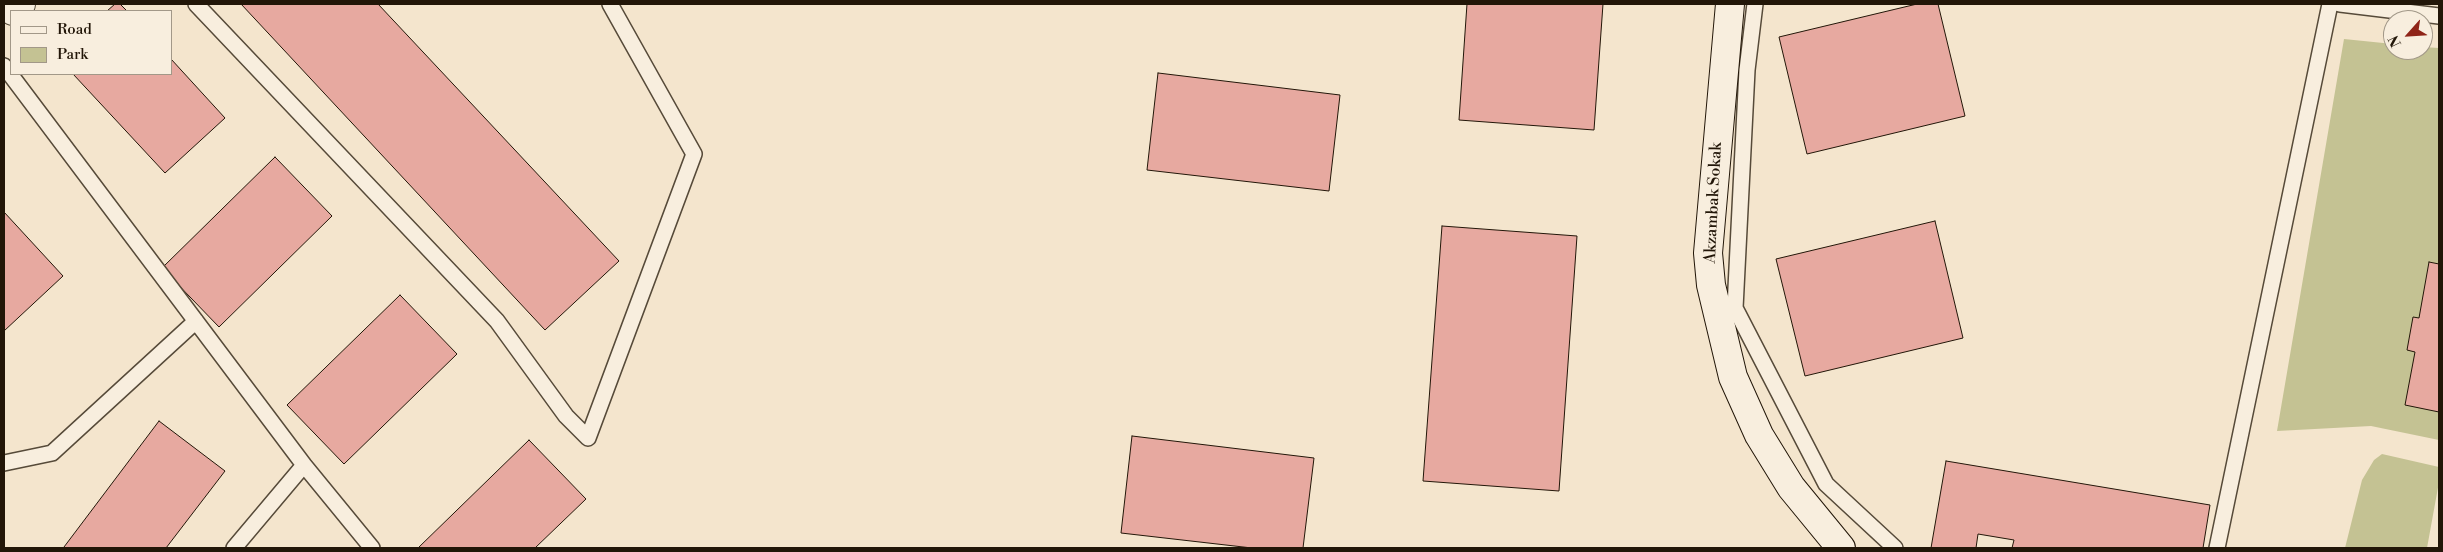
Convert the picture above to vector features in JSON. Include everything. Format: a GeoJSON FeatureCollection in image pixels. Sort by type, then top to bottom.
{"type":"FeatureCollection","features":[{"type":"Feature","properties":{"kind":"street","name":"Akzambak Sokak"},"geometry":{"type":"LineString","coordinates":[[1730,4],[1708,253],[1713,293],[1733,377],[1759,435],[1791,487],[1841,548]]}},
{"type":"Feature","properties":{"kind":"lane"},"geometry":{"type":"LineString","coordinates":[[196,4],[497,321],[566,416],[588,438],[694,154],[610,4]]}},
{"type":"Feature","properties":{"kind":"lane"},"geometry":{"type":"LineString","coordinates":[[1755,4],[1747,70],[1736,308],[1826,484],[1895,548]]}},
{"type":"Feature","properties":{"kind":"lane"},"geometry":{"type":"LineString","coordinates":[[2217,548],[2330,4]]}},
{"type":"Feature","properties":{"kind":"lane"},"geometry":{"type":"LineString","coordinates":[[2340,4],[2439,16]]}},
{"type":"Feature","properties":{"kind":"lane"},"geometry":{"type":"LineString","coordinates":[[11,75],[304,464],[372,548]]}},
{"type":"Feature","properties":{"kind":"lane"},"geometry":{"type":"LineString","coordinates":[[4,463],[52,453],[196,321]]}},
{"type":"Feature","properties":{"kind":"lane"},"geometry":{"type":"LineString","coordinates":[[234,548],[304,464]]}},
{"type":"Feature","properties":{"kind":"green space"},"geometry":{"type":"Polygon","coordinates":[[[2344,39],[2383,43],[2383,60],[2433,60],[2433,48],[2439,48],[2439,440],[2371,426],[2277,431],[2344,39]]]}},
{"type":"Feature","properties":{"kind":"green space"},"geometry":{"type":"Polygon","coordinates":[[[2382,454],[2439,467],[2439,482],[2427,548],[2345,548],[2362,480],[2374,460],[2382,454]]]}},
{"type":"Feature","properties":{"kind":"building"},"geometry":{"type":"Polygon","coordinates":[[[115,4],[120,4],[126,10],[108,10],[115,4]]]}},
{"type":"Feature","properties":{"kind":"building"},"geometry":{"type":"Polygon","coordinates":[[[241,4],[378,4],[619,261],[545,330],[241,4]]]}},
{"type":"Feature","properties":{"kind":"building"},"geometry":{"type":"Polygon","coordinates":[[[1467,4],[1603,4],[1594,130],[1459,120],[1467,4]]]}},
{"type":"Feature","properties":{"kind":"building"},"geometry":{"type":"Polygon","coordinates":[[[1917,4],[1938,4],[1965,116],[1807,154],[1779,37],[1917,4]]]}},
{"type":"Feature","properties":{"kind":"building"},"geometry":{"type":"Polygon","coordinates":[[[172,60],[225,118],[165,173],[74,75],[172,75],[172,60]]]}},
{"type":"Feature","properties":{"kind":"building"},"geometry":{"type":"Polygon","coordinates":[[[1158,73],[1340,95],[1329,191],[1147,170],[1158,73]]]}},
{"type":"Feature","properties":{"kind":"building"},"geometry":{"type":"Polygon","coordinates":[[[275,157],[332,216],[219,327],[162,268],[275,157]]]}},
{"type":"Feature","properties":{"kind":"building"},"geometry":{"type":"Polygon","coordinates":[[[4,212],[63,276],[4,331],[4,212]]]}},
{"type":"Feature","properties":{"kind":"building"},"geometry":{"type":"Polygon","coordinates":[[[1935,221],[1963,338],[1805,376],[1776,259],[1935,221]]]}},
{"type":"Feature","properties":{"kind":"building"},"geometry":{"type":"Polygon","coordinates":[[[1442,226],[1577,236],[1559,491],[1423,481],[1442,226]]]}},
{"type":"Feature","properties":{"kind":"building"},"geometry":{"type":"Polygon","coordinates":[[[2429,262],[2439,264],[2439,412],[2405,405],[2415,352],[2407,350],[2413,317],[2419,318],[2429,262]]]}},
{"type":"Feature","properties":{"kind":"building"},"geometry":{"type":"Polygon","coordinates":[[[400,295],[457,354],[344,464],[287,405],[400,295]]]}},
{"type":"Feature","properties":{"kind":"building"},"geometry":{"type":"Polygon","coordinates":[[[159,421],[225,471],[166,548],[65,548],[64,547],[159,421]]]}},
{"type":"Feature","properties":{"kind":"building"},"geometry":{"type":"Polygon","coordinates":[[[1132,436],[1314,458],[1303,548],[1252,548],[1121,533],[1132,436]]]}},
{"type":"Feature","properties":{"kind":"building"},"geometry":{"type":"Polygon","coordinates":[[[529,440],[586,499],[535,548],[418,548],[529,440]]]}},
{"type":"Feature","properties":{"kind":"building"},"geometry":{"type":"Polygon","coordinates":[[[1946,461],[2210,505],[2203,548],[2012,548],[2014,540],[1978,534],[1976,548],[1931,548],[1946,461]]]}}]}
